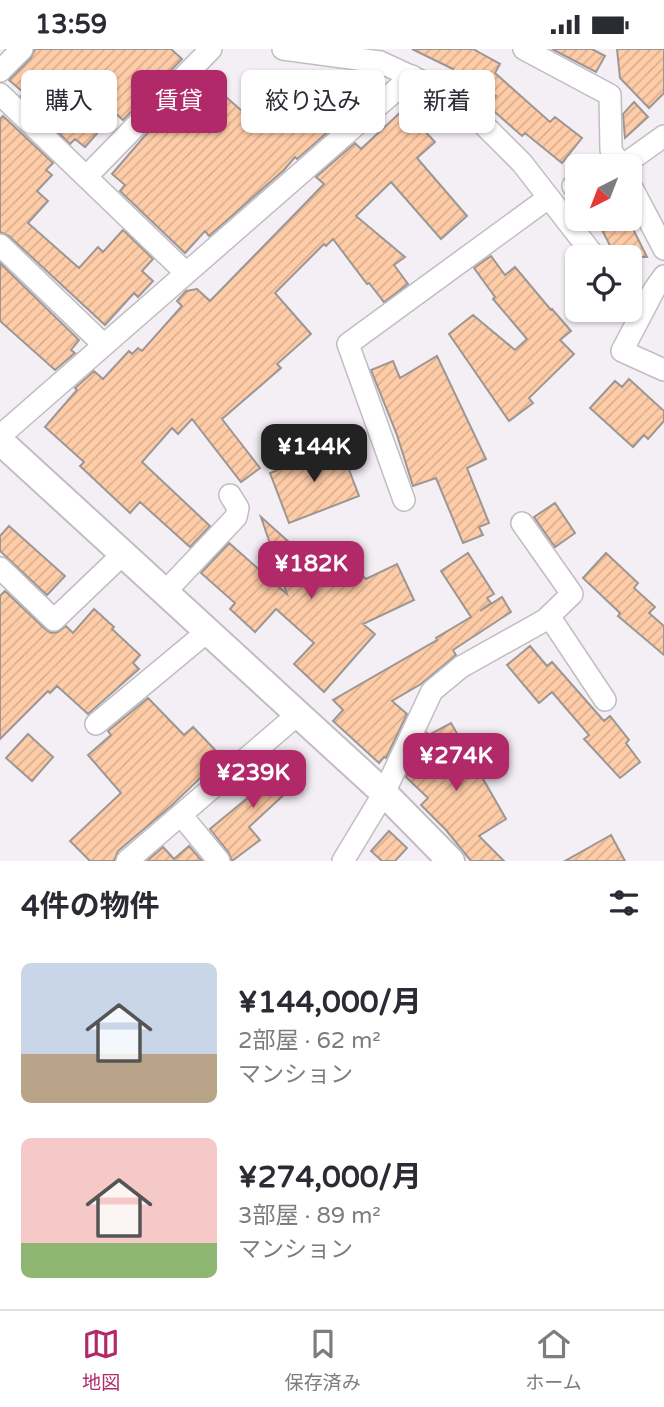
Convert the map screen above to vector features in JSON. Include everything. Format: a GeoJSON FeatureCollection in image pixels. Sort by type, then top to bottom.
{"type":"FeatureCollection","features":[{"type":"Feature","properties":{"kind":"street"},"geometry":{"type":"LineString","coordinates":[[0,71],[22,49]]}},
{"type":"Feature","properties":{"kind":"street"},"geometry":{"type":"LineString","coordinates":[[86,177],[211,49]]}},
{"type":"Feature","properties":{"kind":"street"},"geometry":{"type":"LineString","coordinates":[[283,49],[380,62],[399,70]]}},
{"type":"Feature","properties":{"kind":"street"},"geometry":{"type":"LineString","coordinates":[[524,49],[610,95],[611,150],[614,154]]}},
{"type":"Feature","properties":{"kind":"street"},"geometry":{"type":"LineString","coordinates":[[399,87],[0,438],[384,793],[451,861]]}},
{"type":"Feature","properties":{"kind":"street"},"geometry":{"type":"LineString","coordinates":[[0,94],[186,273]]}},
{"type":"Feature","properties":{"kind":"street"},"geometry":{"type":"LineString","coordinates":[[492,133],[522,163],[585,245]]}},
{"type":"Feature","properties":{"kind":"street"},"geometry":{"type":"LineString","coordinates":[[638,154],[664,136]]}},
{"type":"Feature","properties":{"kind":"street"},"geometry":{"type":"LineString","coordinates":[[404,500],[348,344],[548,198]]}},
{"type":"Feature","properties":{"kind":"street"},"geometry":{"type":"LineString","coordinates":[[642,207],[664,249]]}},
{"type":"Feature","properties":{"kind":"street"},"geometry":{"type":"LineString","coordinates":[[0,245],[104,345]]}},
{"type":"Feature","properties":{"kind":"street"},"geometry":{"type":"LineString","coordinates":[[642,300],[664,276]]}},
{"type":"Feature","properties":{"kind":"street"},"geometry":{"type":"LineString","coordinates":[[631,322],[622,351],[664,370]]}},
{"type":"Feature","properties":{"kind":"street"},"geometry":{"type":"LineString","coordinates":[[165,591],[236,517],[238,508],[230,495]]}},
{"type":"Feature","properties":{"kind":"street"},"geometry":{"type":"LineString","coordinates":[[343,861],[384,793],[432,691],[461,667],[549,616],[572,594],[522,523]]}},
{"type":"Feature","properties":{"kind":"street"},"geometry":{"type":"LineString","coordinates":[[0,568],[54,620],[123,554]]}},
{"type":"Feature","properties":{"kind":"street"},"geometry":{"type":"LineString","coordinates":[[549,616],[605,700]]}},
{"type":"Feature","properties":{"kind":"street"},"geometry":{"type":"LineString","coordinates":[[96,724],[208,631]]}},
{"type":"Feature","properties":{"kind":"street"},"geometry":{"type":"LineString","coordinates":[[127,861],[297,715]]}},
{"type":"Feature","properties":{"kind":"street"},"geometry":{"type":"LineString","coordinates":[[181,815],[219,861]]}},
{"type":"Feature","properties":{"kind":"building"},"geometry":{"type":"Polygon","coordinates":[[[35,49],[171,49],[182,59],[171,70],[131,70],[131,112],[123,120],[117,115],[117,70],[21,70],[21,90],[9,80],[31,58],[35,49]]]}},
{"type":"Feature","properties":{"kind":"building"},"geometry":{"type":"Polygon","coordinates":[[[412,49],[473,49],[500,64],[495,73],[495,70],[453,69],[412,49]]]}},
{"type":"Feature","properties":{"kind":"building"},"geometry":{"type":"Polygon","coordinates":[[[552,49],[592,49],[605,56],[596,72],[552,49]]]}},
{"type":"Feature","properties":{"kind":"building"},"geometry":{"type":"Polygon","coordinates":[[[617,49],[664,49],[664,93],[649,108],[620,78],[617,49]]]}},
{"type":"Feature","properties":{"kind":"building"},"geometry":{"type":"Polygon","coordinates":[[[495,73],[550,122],[555,117],[582,138],[569,154],[565,154],[562,163],[525,133],[522,136],[495,112],[495,73]]]}},
{"type":"Feature","properties":{"kind":"building"},"geometry":{"type":"Polygon","coordinates":[[[227,98],[241,110],[241,133],[327,133],[297,159],[295,157],[284,170],[209,236],[205,231],[185,253],[120,191],[125,185],[112,174],[148,133],[227,133],[227,98]]]}},
{"type":"Feature","properties":{"kind":"building"},"geometry":{"type":"Polygon","coordinates":[[[634,102],[648,117],[625,138],[623,114],[634,102]]]}},
{"type":"Feature","properties":{"kind":"building"},"geometry":{"type":"Polygon","coordinates":[[[399,114],[399,133],[427,133],[435,142],[417,158],[467,216],[441,239],[391,182],[356,216],[405,257],[394,265],[408,284],[384,302],[333,239],[326,246],[324,244],[275,293],[311,334],[277,364],[281,368],[222,419],[260,468],[241,482],[192,419],[178,434],[172,428],[142,462],[210,526],[190,547],[140,502],[130,513],[80,466],[84,462],[45,427],[77,390],[75,388],[94,371],[103,379],[129,351],[132,354],[138,348],[142,351],[182,306],[177,301],[186,291],[197,289],[210,301],[324,184],[316,177],[355,143],[361,149],[378,133],[385,133],[385,127],[399,114]]]}},
{"type":"Feature","properties":{"kind":"building"},"geometry":{"type":"Polygon","coordinates":[[[3,116],[53,163],[46,170],[52,175],[37,191],[48,201],[28,223],[79,268],[98,247],[103,252],[123,230],[153,259],[142,271],[153,281],[138,297],[134,293],[105,325],[9,236],[0,232],[0,119],[3,116]]]}},
{"type":"Feature","properties":{"kind":"building"},"geometry":{"type":"Polygon","coordinates":[[[59,133],[97,133],[85,147],[75,139],[70,144],[59,133]]]}},
{"type":"Feature","properties":{"kind":"building"},"geometry":{"type":"Polygon","coordinates":[[[603,231],[634,231],[641,245],[610,245],[603,231]]]}},
{"type":"Feature","properties":{"kind":"building"},"geometry":{"type":"Polygon","coordinates":[[[491,256],[505,275],[515,267],[571,331],[560,340],[574,354],[529,398],[533,403],[509,421],[449,334],[473,315],[515,350],[527,339],[493,299],[495,297],[474,268],[491,256]]]}},
{"type":"Feature","properties":{"kind":"building"},"geometry":{"type":"Polygon","coordinates":[[[0,263],[79,340],[71,350],[75,353],[55,370],[0,321],[0,263]]]}},
{"type":"Feature","properties":{"kind":"building"},"geometry":{"type":"Polygon","coordinates":[[[437,356],[486,459],[467,468],[489,523],[479,527],[483,535],[463,543],[436,478],[413,486],[397,435],[371,370],[393,361],[400,378],[437,356]]]}},
{"type":"Feature","properties":{"kind":"building"},"geometry":{"type":"Polygon","coordinates":[[[629,379],[664,411],[664,421],[648,439],[644,435],[633,447],[590,408],[615,381],[622,387],[629,379]]]}},
{"type":"Feature","properties":{"kind":"building"},"geometry":{"type":"Polygon","coordinates":[[[340,446],[359,496],[289,523],[270,473],[340,446]]]}},
{"type":"Feature","properties":{"kind":"building"},"geometry":{"type":"Polygon","coordinates":[[[555,503],[575,533],[555,547],[534,517],[555,503]]]}},
{"type":"Feature","properties":{"kind":"building"},"geometry":{"type":"Polygon","coordinates":[[[261,517],[318,568],[334,550],[366,579],[397,564],[414,600],[363,624],[375,634],[324,692],[294,664],[314,643],[276,609],[255,632],[230,609],[235,603],[201,573],[229,543],[287,594],[261,517]]]}},
{"type":"Feature","properties":{"kind":"building"},"geometry":{"type":"Polygon","coordinates":[[[9,526],[65,576],[47,595],[0,551],[0,536],[9,526]]]}},
{"type":"Feature","properties":{"kind":"building"},"geometry":{"type":"Polygon","coordinates":[[[468,553],[494,594],[487,598],[491,603],[480,611],[502,597],[511,612],[453,650],[456,655],[421,684],[392,701],[407,714],[386,758],[379,763],[333,721],[343,710],[333,700],[437,640],[436,638],[471,617],[441,571],[468,553]]]}},
{"type":"Feature","properties":{"kind":"building"},"geometry":{"type":"Polygon","coordinates":[[[606,553],[638,583],[634,588],[655,607],[649,613],[664,626],[664,655],[618,616],[620,613],[583,578],[606,553]]]}},
{"type":"Feature","properties":{"kind":"building"},"geometry":{"type":"Polygon","coordinates":[[[5,591],[51,633],[66,626],[73,633],[94,609],[140,655],[133,663],[139,669],[88,714],[57,686],[50,693],[48,691],[0,739],[0,596],[5,591]]]}},
{"type":"Feature","properties":{"kind":"building"},"geometry":{"type":"Polygon","coordinates":[[[530,646],[547,666],[552,662],[604,721],[610,716],[629,740],[626,743],[640,762],[620,778],[584,739],[589,735],[552,692],[539,703],[507,665],[530,646]]]}},
{"type":"Feature","properties":{"kind":"building"},"geometry":{"type":"Polygon","coordinates":[[[148,698],[184,735],[193,727],[222,757],[171,806],[118,851],[114,861],[90,861],[70,841],[121,793],[88,755],[111,735],[108,731],[148,698]]]}},
{"type":"Feature","properties":{"kind":"building"},"geometry":{"type":"Polygon","coordinates":[[[451,723],[506,819],[479,836],[504,861],[471,861],[421,805],[428,798],[406,777],[427,733],[429,735],[451,723]]]}},
{"type":"Feature","properties":{"kind":"building"},"geometry":{"type":"Polygon","coordinates":[[[28,734],[53,757],[32,781],[6,758],[28,734]]]}},
{"type":"Feature","properties":{"kind":"building"},"geometry":{"type":"Polygon","coordinates":[[[280,760],[299,781],[249,827],[260,840],[232,861],[210,829],[256,791],[251,786],[280,760]]]}},
{"type":"Feature","properties":{"kind":"building"},"geometry":{"type":"Polygon","coordinates":[[[389,831],[407,848],[395,861],[382,861],[371,851],[389,831]]]}},
{"type":"Feature","properties":{"kind":"building"},"geometry":{"type":"Polygon","coordinates":[[[611,835],[625,861],[565,861],[611,835]]]}},
{"type":"Feature","properties":{"kind":"building"},"geometry":{"type":"Polygon","coordinates":[[[189,846],[202,861],[147,861],[163,847],[174,859],[189,846]]]}}]}
